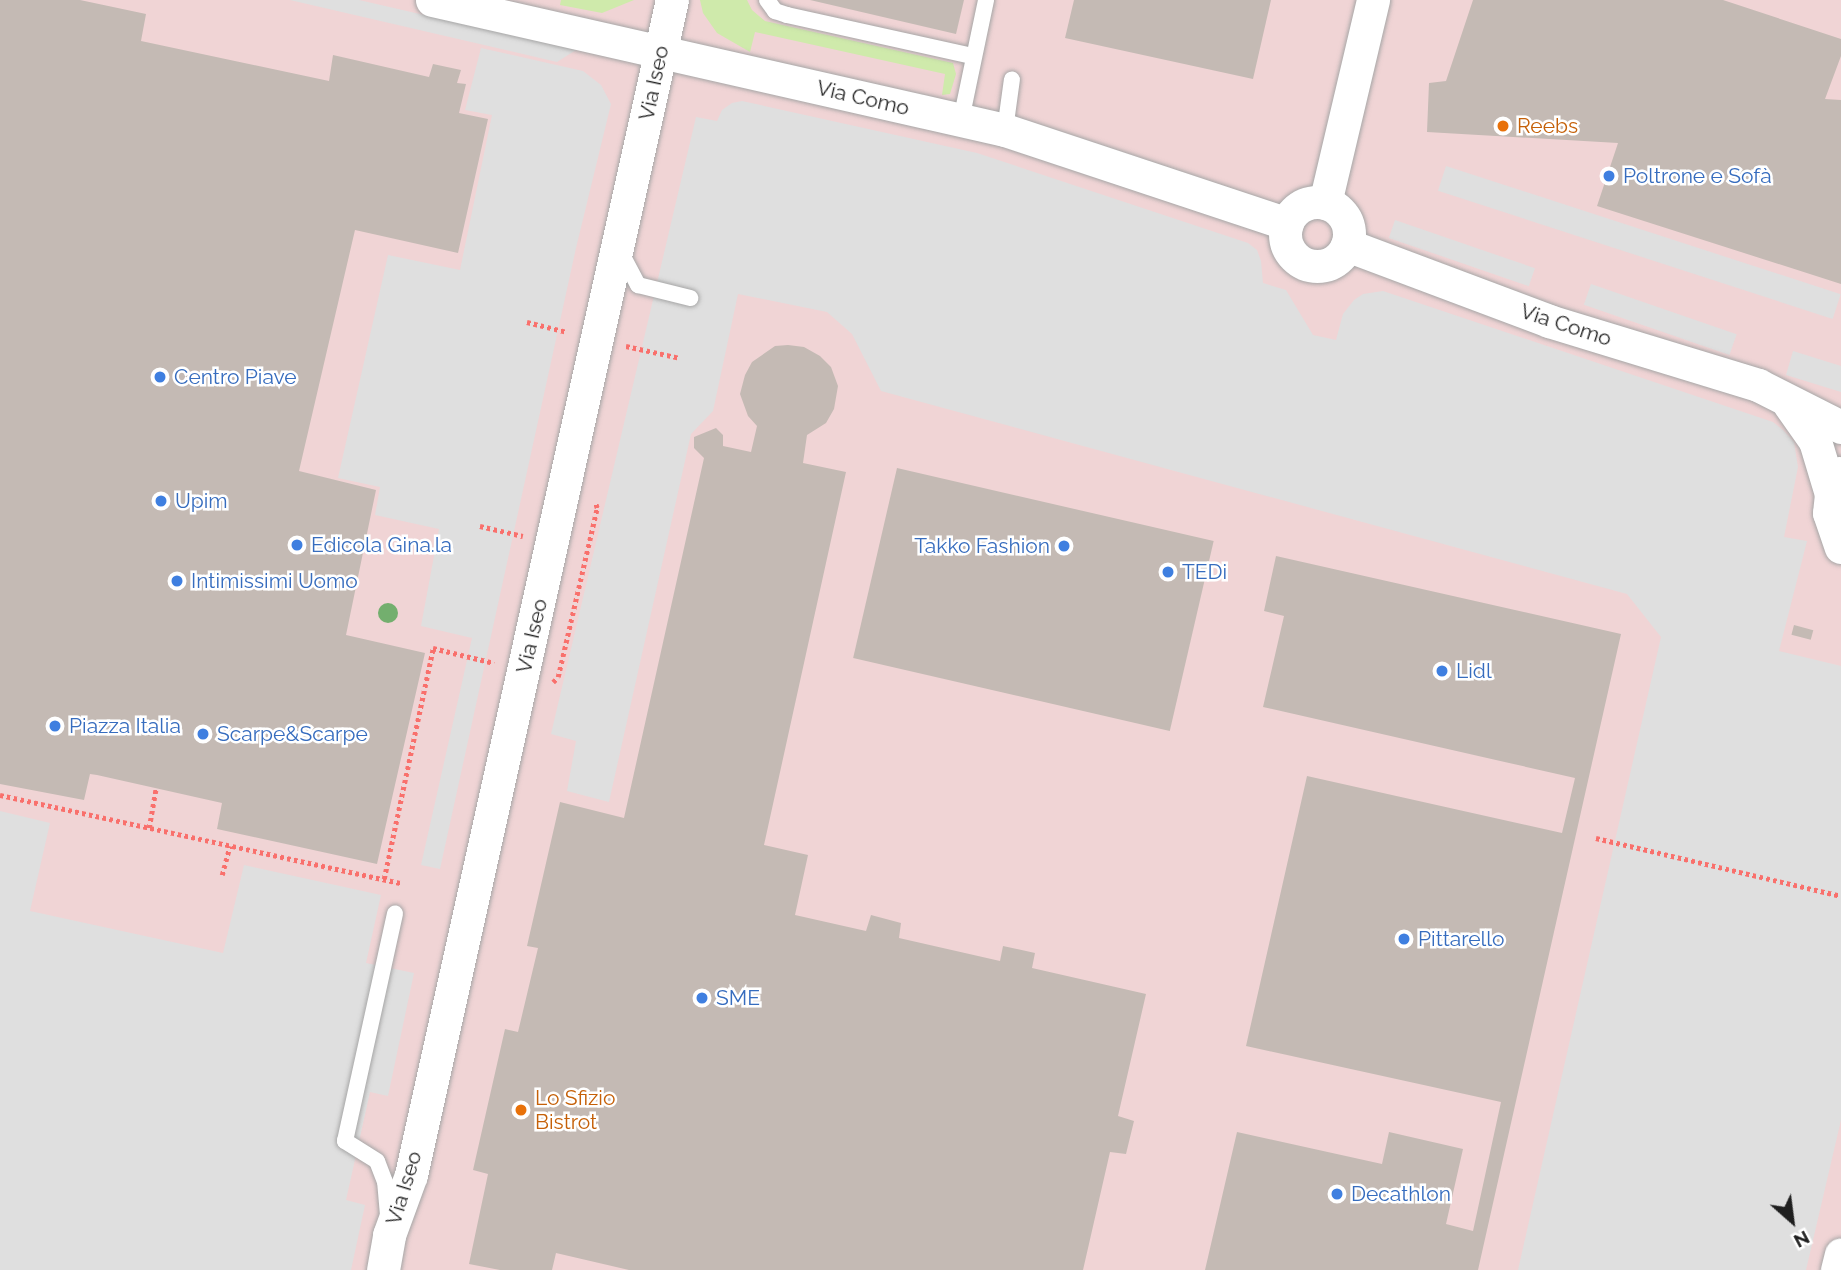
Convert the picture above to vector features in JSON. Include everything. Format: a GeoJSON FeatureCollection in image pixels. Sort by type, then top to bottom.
{"type":"FeatureCollection","features":[{"type":"Feature","properties":{"kind":"street","name":"Via Como"},"geometry":{"type":"LineString","coordinates":[[432,0],[1005,130],[1287,224]]}},
{"type":"Feature","properties":{"kind":"street","name":"Via Iseo"},"geometry":{"type":"LineString","coordinates":[[383,1270],[389,1234],[411,1175],[672,0]]}},
{"type":"Feature","properties":{"kind":"street"},"geometry":{"type":"LineString","coordinates":[[1325,204],[1373,0]]}},
{"type":"Feature","properties":{"kind":"street"},"geometry":{"type":"LineString","coordinates":[[1306,204],[1325,204],[1340,212],[1346,220],[1347,245],[1340,256],[1329,264],[1314,266],[1303,263],[1286,243],[1287,224],[1298,209],[1306,204]]}},
{"type":"Feature","properties":{"kind":"street","name":"Via Como"},"geometry":{"type":"LineString","coordinates":[[1347,245],[1549,321],[1758,385],[1841,428]]}},
{"type":"Feature","properties":{"kind":"street","name":"Via Como"},"geometry":{"type":"LineString","coordinates":[[1786,399],[1815,441],[1836,482],[1830,522],[1841,547]]}},
{"type":"Feature","properties":{"kind":"street"},"geometry":{"type":"LineString","coordinates":[[1838,1270],[1841,1254]]}},
{"type":"Feature","properties":{"kind":"lane"},"geometry":{"type":"LineString","coordinates":[[767,0],[775,11],[787,15],[972,56]]}},
{"type":"Feature","properties":{"kind":"lane"},"geometry":{"type":"LineString","coordinates":[[961,120],[972,56],[986,0]]}},
{"type":"Feature","properties":{"kind":"lane"},"geometry":{"type":"LineString","coordinates":[[1005,130],[1012,79]]}},
{"type":"Feature","properties":{"kind":"lane"},"geometry":{"type":"LineString","coordinates":[[618,247],[638,285],[690,298]]}},
{"type":"Feature","properties":{"kind":"lane"},"geometry":{"type":"LineString","coordinates":[[389,1234],[385,1182],[377,1161],[345,1141],[395,913]]}},
{"type":"Feature","properties":{"kind":"path"},"geometry":{"type":"LineString","coordinates":[[480,526],[527,537]]}},
{"type":"Feature","properties":{"kind":"path"},"geometry":{"type":"LineString","coordinates":[[384,879],[433,648],[498,664]]}},
{"type":"Feature","properties":{"kind":"path"},"geometry":{"type":"LineString","coordinates":[[149,828],[156,788]]}},
{"type":"Feature","properties":{"kind":"path"},"geometry":{"type":"LineString","coordinates":[[0,795],[401,883]]}},
{"type":"Feature","properties":{"kind":"path"},"geometry":{"type":"LineString","coordinates":[[1596,838],[1841,896]]}},
{"type":"Feature","properties":{"kind":"path"},"geometry":{"type":"LineString","coordinates":[[222,875],[230,845]]}},
{"type":"Feature","properties":{"kind":"shaded area"},"geometry":{"type":"Polygon","coordinates":[[[0,0],[1841,0],[1841,1270],[0,1270],[0,0]]]}},
{"type":"Feature","properties":{"kind":"shaded area"},"geometry":{"type":"Polygon","coordinates":[[[290,0],[359,0],[576,50],[557,62],[290,0]]]}},
{"type":"Feature","properties":{"kind":"shaded area"},"geometry":{"type":"Polygon","coordinates":[[[481,48],[583,71],[601,85],[611,104],[576,248],[440,869],[421,865],[472,638],[421,626],[439,529],[375,515],[380,487],[338,478],[388,255],[460,270],[492,115],[465,110],[481,48]]]}},
{"type":"Feature","properties":{"kind":"shaded area"},"geometry":{"type":"Polygon","coordinates":[[[742,101],[977,153],[1248,243],[1257,250],[1263,283],[1286,290],[1313,335],[1336,340],[1343,314],[1354,300],[1363,294],[1383,291],[1773,422],[1794,442],[1798,467],[1784,537],[1807,541],[1779,651],[1841,666],[1841,1120],[1806,1270],[1518,1270],[1661,637],[1627,594],[881,391],[852,334],[827,312],[738,294],[713,411],[691,434],[609,802],[567,791],[576,741],[551,734],[696,117],[717,121],[722,110],[732,103],[742,101]]]}},
{"type":"Feature","properties":{"kind":"shaded area"},"geometry":{"type":"Polygon","coordinates":[[[1446,166],[1841,294],[1833,319],[1438,191],[1446,166]]]}},
{"type":"Feature","properties":{"kind":"shaded area"},"geometry":{"type":"Polygon","coordinates":[[[1395,220],[1535,268],[1529,286],[1389,238],[1395,220]]]}},
{"type":"Feature","properties":{"kind":"shaded area"},"geometry":{"type":"Polygon","coordinates":[[[1591,284],[1737,334],[1729,355],[1584,305],[1591,284]]]}},
{"type":"Feature","properties":{"kind":"shaded area"},"geometry":{"type":"Polygon","coordinates":[[[1793,351],[1841,366],[1841,392],[1786,375],[1793,351]]]}},
{"type":"Feature","properties":{"kind":"shaded area"},"geometry":{"type":"Polygon","coordinates":[[[0,811],[50,823],[30,911],[223,953],[244,865],[381,895],[366,963],[414,973],[388,1096],[370,1092],[346,1200],[365,1205],[351,1270],[0,1270],[0,811]]]}},
{"type":"Feature","properties":{"kind":"green space"},"geometry":{"type":"Polygon","coordinates":[[[561,0],[634,0],[602,13],[560,5],[561,0]]]}},
{"type":"Feature","properties":{"kind":"green space"},"geometry":{"type":"Polygon","coordinates":[[[700,0],[747,0],[752,10],[765,21],[953,63],[956,74],[950,94],[942,95],[945,74],[755,32],[750,52],[717,33],[703,13],[700,0]]]}},
{"type":"Feature","properties":{"kind":"building","name":"Centro Piave"},"geometry":{"type":"Polygon","coordinates":[[[0,0],[80,0],[146,14],[141,41],[329,81],[333,55],[429,77],[433,64],[461,70],[457,83],[466,84],[459,113],[488,119],[458,253],[355,230],[299,471],[376,490],[346,635],[425,653],[377,864],[217,829],[222,803],[97,775],[90,774],[84,800],[0,784],[0,0]]]}},
{"type":"Feature","properties":{"kind":"building"},"geometry":{"type":"Polygon","coordinates":[[[810,0],[964,0],[956,34],[810,0]]]}},
{"type":"Feature","properties":{"kind":"building"},"geometry":{"type":"Polygon","coordinates":[[[1074,0],[1271,0],[1253,79],[1065,38],[1074,0]]]}},
{"type":"Feature","properties":{"kind":"building"},"geometry":{"type":"Polygon","coordinates":[[[1473,0],[1723,0],[1841,39],[1841,56],[1825,99],[1841,100],[1841,284],[1597,206],[1618,143],[1427,132],[1429,83],[1446,81],[1473,0]]]}},
{"type":"Feature","properties":{"kind":"building"},"geometry":{"type":"Polygon","coordinates":[[[775,346],[804,347],[820,356],[831,367],[838,386],[834,409],[826,423],[807,435],[803,463],[846,472],[764,845],[808,855],[795,915],[866,931],[871,915],[901,923],[899,938],[1000,961],[1003,946],[1035,953],[1032,968],[1146,994],[1118,1116],[1134,1121],[1126,1154],[1110,1152],[1083,1270],[629,1270],[556,1253],[552,1270],[500,1270],[469,1264],[488,1174],[473,1170],[505,1029],[518,1032],[538,948],[527,946],[560,802],[624,818],[704,458],[694,448],[694,437],[716,428],[723,435],[723,446],[751,452],[757,426],[748,416],[740,394],[745,375],[752,362],[775,346]]]}},
{"type":"Feature","properties":{"kind":"building"},"geometry":{"type":"Polygon","coordinates":[[[897,468],[1214,541],[1170,731],[853,658],[897,468]]]}},
{"type":"Feature","properties":{"kind":"building"},"geometry":{"type":"Polygon","coordinates":[[[1276,556],[1621,634],[1478,1270],[1205,1270],[1237,1132],[1382,1164],[1389,1132],[1463,1149],[1446,1224],[1473,1231],[1501,1102],[1246,1046],[1307,776],[1562,833],[1575,778],[1263,707],[1284,616],[1264,611],[1276,556]]]}},
{"type":"Feature","properties":{"kind":"building"},"geometry":{"type":"Polygon","coordinates":[[[1794,625],[1813,630],[1811,640],[1791,635],[1794,625]]]}},
{"type":"Feature","properties":{"kind":"place","name":"Reebs"},"geometry":{"type":"Point","coordinates":[1503,126]}},
{"type":"Feature","properties":{"kind":"place","name":"Poltrone e Sofà"},"geometry":{"type":"Point","coordinates":[1609,176]}},
{"type":"Feature","properties":{"kind":"place","name":"Centro Piave"},"geometry":{"type":"Point","coordinates":[160,377]}},
{"type":"Feature","properties":{"kind":"place","name":"Upim"},"geometry":{"type":"Point","coordinates":[161,501]}},
{"type":"Feature","properties":{"kind":"place","name":"Edicola Gina.la"},"geometry":{"type":"Point","coordinates":[297,545]}},
{"type":"Feature","properties":{"kind":"place","name":"Takko Fashion"},"geometry":{"type":"Point","coordinates":[1064,546]}},
{"type":"Feature","properties":{"kind":"place","name":"TEDi"},"geometry":{"type":"Point","coordinates":[1168,572]}},
{"type":"Feature","properties":{"kind":"place","name":"Intimissimi Uomo"},"geometry":{"type":"Point","coordinates":[177,581]}},
{"type":"Feature","properties":{"kind":"place","name":"Lidl"},"geometry":{"type":"Point","coordinates":[1442,671]}},
{"type":"Feature","properties":{"kind":"place","name":"Piazza Italia"},"geometry":{"type":"Point","coordinates":[55,726]}},
{"type":"Feature","properties":{"kind":"place","name":"Scarpe&Scarpe"},"geometry":{"type":"Point","coordinates":[203,734]}},
{"type":"Feature","properties":{"kind":"place","name":"Pittarello"},"geometry":{"type":"Point","coordinates":[1404,939]}},
{"type":"Feature","properties":{"kind":"place","name":"SME"},"geometry":{"type":"Point","coordinates":[702,998]}},
{"type":"Feature","properties":{"kind":"place","name":"Lo Sfizio Bistrot"},"geometry":{"type":"Point","coordinates":[521,1110]}},
{"type":"Feature","properties":{"kind":"place","name":"Decathlon"},"geometry":{"type":"Point","coordinates":[1337,1194]}}]}
